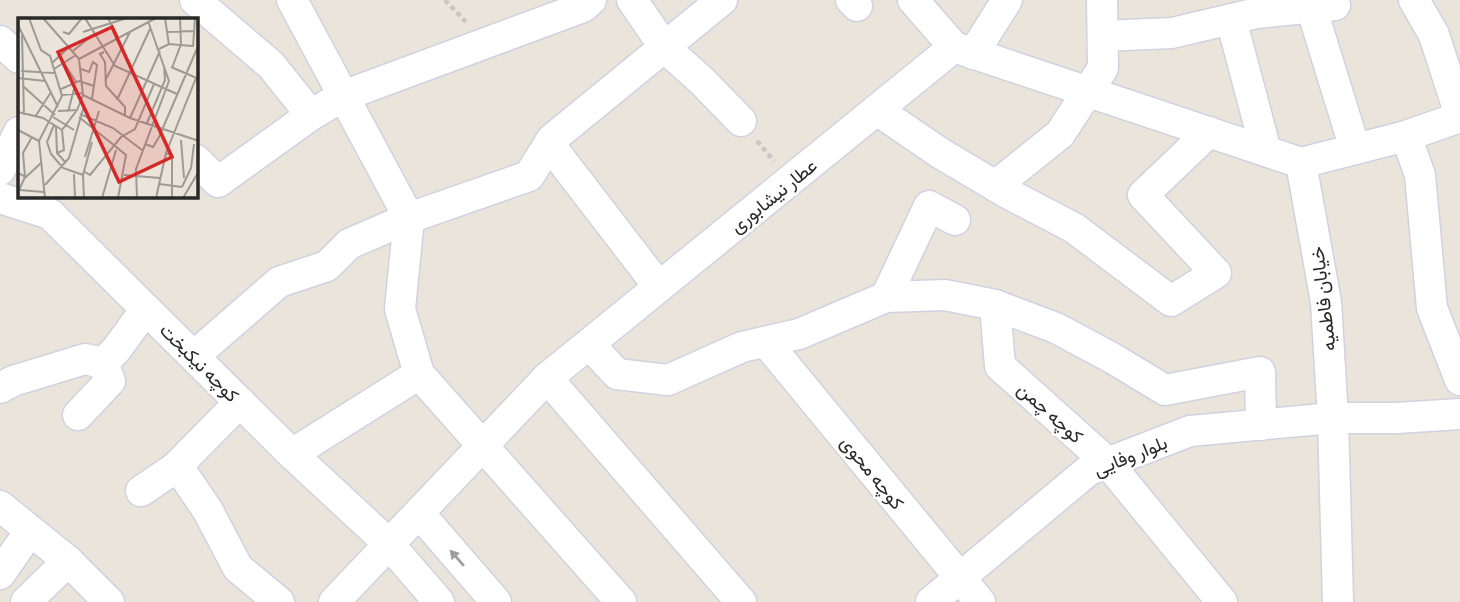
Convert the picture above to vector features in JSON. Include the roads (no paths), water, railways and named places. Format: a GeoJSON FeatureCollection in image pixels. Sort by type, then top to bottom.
{"type":"FeatureCollection","features":[{"type":"Feature","properties":{"kind":"street"},"geometry":{"type":"LineString","coordinates":[[195,0],[271,65],[312,115]]}},
{"type":"Feature","properties":{"kind":"street"},"geometry":{"type":"LineString","coordinates":[[292,0],[409,218],[400,309],[419,374],[621,602]]}},
{"type":"Feature","properties":{"kind":"street"},"geometry":{"type":"LineString","coordinates":[[198,162],[218,181],[343,96],[583,7],[591,0]]}},
{"type":"Feature","properties":{"kind":"street"},"geometry":{"type":"LineString","coordinates":[[632,0],[665,48],[741,121]]}},
{"type":"Feature","properties":{"kind":"street"},"geometry":{"type":"LineString","coordinates":[[194,356],[279,282],[327,266],[349,244],[409,218],[529,177],[552,139],[722,0]]}},
{"type":"Feature","properties":{"kind":"street"},"geometry":{"type":"LineString","coordinates":[[913,0],[964,50],[1301,163],[1406,136],[1460,116],[1434,35],[1415,0]]}},
{"type":"Feature","properties":{"kind":"street","name":"عطار نیشابوری"},"geometry":{"type":"LineString","coordinates":[[334,602],[547,379],[877,110],[964,50],[1006,0]]}},
{"type":"Feature","properties":{"kind":"street"},"geometry":{"type":"LineString","coordinates":[[995,186],[1060,134],[1103,68],[1102,0]]}},
{"type":"Feature","properties":{"kind":"street"},"geometry":{"type":"LineString","coordinates":[[1103,36],[1172,33],[1257,13],[1318,4],[1355,149]]}},
{"type":"Feature","properties":{"kind":"street"},"geometry":{"type":"LineString","coordinates":[[1231,19],[1266,151]]}},
{"type":"Feature","properties":{"kind":"street"},"geometry":{"type":"LineString","coordinates":[[0,41],[18,57]]}},
{"type":"Feature","properties":{"kind":"street"},"geometry":{"type":"LineString","coordinates":[[877,110],[995,186],[1074,228],[1171,302],[1216,273],[1143,195],[1209,132]]}},
{"type":"Feature","properties":{"kind":"street"},"geometry":{"type":"LineString","coordinates":[[0,170],[18,134]]}},
{"type":"Feature","properties":{"kind":"street"},"geometry":{"type":"LineString","coordinates":[[1406,136],[1420,175],[1432,308],[1460,380]]}},
{"type":"Feature","properties":{"kind":"street"},"geometry":{"type":"LineString","coordinates":[[549,144],[659,287]]}},
{"type":"Feature","properties":{"kind":"street","name":"خیابان فاطمیه"},"geometry":{"type":"LineString","coordinates":[[1301,163],[1326,302],[1333,418],[1338,602]]}},
{"type":"Feature","properties":{"kind":"street","name":"کوچه نیکبخت"},"geometry":{"type":"LineString","coordinates":[[0,198],[50,214],[292,454],[389,544]]}},
{"type":"Feature","properties":{"kind":"street"},"geometry":{"type":"LineString","coordinates":[[886,297],[929,206],[955,220]]}},
{"type":"Feature","properties":{"kind":"street"},"geometry":{"type":"LineString","coordinates":[[589,344],[617,374],[668,380],[742,347],[799,334],[886,297],[945,295],[995,305],[1056,328],[1165,390],[1260,372],[1261,425]]}},
{"type":"Feature","properties":{"kind":"street","name":"کوچه چمن"},"geometry":{"type":"LineString","coordinates":[[995,305],[1000,366],[1108,463],[1222,602]]}},
{"type":"Feature","properties":{"kind":"street"},"geometry":{"type":"LineString","coordinates":[[103,363],[146,309]]}},
{"type":"Feature","properties":{"kind":"street","name":"کوچه محوی"},"geometry":{"type":"LineString","coordinates":[[766,342],[980,602]]}},
{"type":"Feature","properties":{"kind":"street"},"geometry":{"type":"LineString","coordinates":[[0,388],[13,380],[85,359],[103,363]]}},
{"type":"Feature","properties":{"kind":"street"},"geometry":{"type":"LineString","coordinates":[[78,415],[110,381],[103,363]]}},
{"type":"Feature","properties":{"kind":"street"},"geometry":{"type":"LineString","coordinates":[[292,454],[419,374]]}},
{"type":"Feature","properties":{"kind":"street"},"geometry":{"type":"LineString","coordinates":[[547,379],[741,602]]}},
{"type":"Feature","properties":{"kind":"street"},"geometry":{"type":"LineString","coordinates":[[141,491],[175,468],[240,402]]}},
{"type":"Feature","properties":{"kind":"street","name":"بلوار وفایی"},"geometry":{"type":"LineString","coordinates":[[931,602],[1089,470],[1190,431],[1333,418],[1460,414]]}},
{"type":"Feature","properties":{"kind":"street"},"geometry":{"type":"LineString","coordinates":[[175,468],[181,471],[208,511],[238,568],[279,602]]}},
{"type":"Feature","properties":{"kind":"street"},"geometry":{"type":"LineString","coordinates":[[0,506],[68,561],[109,602]]}},
{"type":"Feature","properties":{"kind":"street"},"geometry":{"type":"LineString","coordinates":[[419,513],[496,602]]}},
{"type":"Feature","properties":{"kind":"street"},"geometry":{"type":"LineString","coordinates":[[0,574],[30,531]]}},
{"type":"Feature","properties":{"kind":"street"},"geometry":{"type":"LineString","coordinates":[[389,544],[439,602]]}},
{"type":"Feature","properties":{"kind":"street"},"geometry":{"type":"LineString","coordinates":[[26,602],[68,561]]}},
{"type":"Feature","properties":{"kind":"street"},"geometry":{"type":"LineString","coordinates":[[0,594],[10,602]]}}]}
